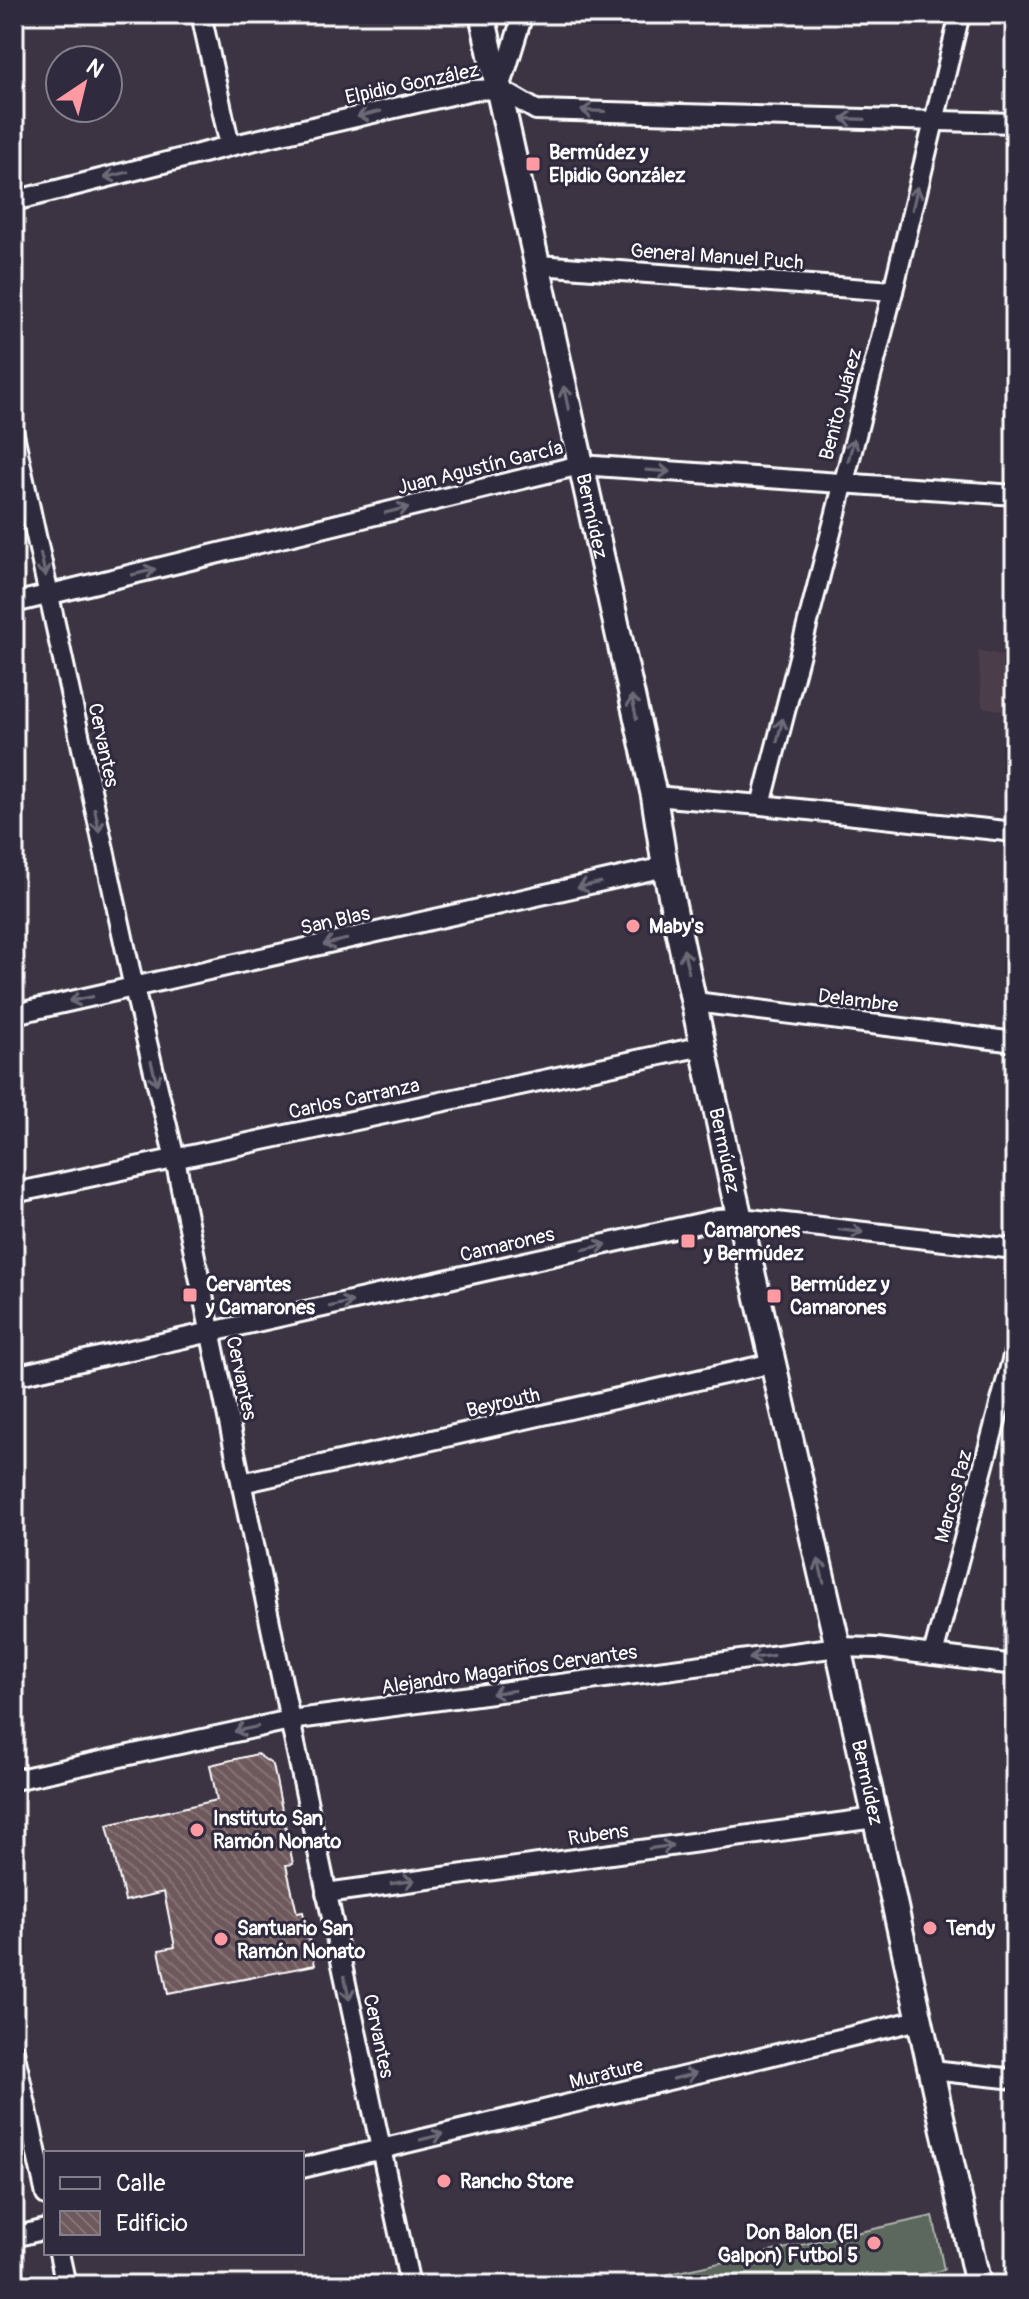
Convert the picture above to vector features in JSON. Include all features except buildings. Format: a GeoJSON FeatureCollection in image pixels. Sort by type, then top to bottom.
{"type":"FeatureCollection","features":[{"type":"Feature","properties":{"kind":"street"},"geometry":{"type":"LineString","coordinates":[[201,14],[230,146]]}},
{"type":"Feature","properties":{"kind":"street","name":"Bermúdez"},"geometry":{"type":"LineString","coordinates":[[482,14],[654,796],[665,867],[703,1046],[978,2285]]}},
{"type":"Feature","properties":{"kind":"street"},"geometry":{"type":"LineString","coordinates":[[500,89],[523,14]]}},
{"type":"Feature","properties":{"kind":"street","name":"Benito Juárez"},"geometry":{"type":"LineString","coordinates":[[761,805],[893,291],[960,14]]}},
{"type":"Feature","properties":{"kind":"street","name":"Elpidio González"},"geometry":{"type":"LineString","coordinates":[[14,201],[230,146],[473,90],[500,89],[536,110],[1015,123]]}},
{"type":"Feature","properties":{"kind":"street","name":"General Manuel Puch"},"geometry":{"type":"LineString","coordinates":[[539,265],[893,291]]}},
{"type":"Feature","properties":{"kind":"street","name":"Cervantes"},"geometry":{"type":"LineString","coordinates":[[14,434],[134,988],[175,1159],[410,2285]]}},
{"type":"Feature","properties":{"kind":"street","name":"Juan Agustín García"},"geometry":{"type":"LineString","coordinates":[[14,603],[580,465],[1015,495]]}},
{"type":"Feature","properties":{"kind":"street"},"geometry":{"type":"LineString","coordinates":[[654,796],[1015,832]]}},
{"type":"Feature","properties":{"kind":"street","name":"San Blas"},"geometry":{"type":"LineString","coordinates":[[14,1014],[665,867]]}},
{"type":"Feature","properties":{"kind":"street","name":"Delambre"},"geometry":{"type":"LineString","coordinates":[[695,1002],[1015,1042]]}},
{"type":"Feature","properties":{"kind":"street","name":"Carlos Carranza"},"geometry":{"type":"LineString","coordinates":[[14,1193],[703,1046]]}},
{"type":"Feature","properties":{"kind":"street","name":"Camarones"},"geometry":{"type":"LineString","coordinates":[[14,1376],[718,1219],[741,1218],[1015,1249]]}},
{"type":"Feature","properties":{"kind":"street","name":"Marcos Paz"},"geometry":{"type":"LineString","coordinates":[[933,1655],[1015,1349]]}},
{"type":"Feature","properties":{"kind":"street","name":"Beyrouth"},"geometry":{"type":"LineString","coordinates":[[242,1483],[773,1363]]}},
{"type":"Feature","properties":{"kind":"street","name":"Alejandro Magariños Cervantes"},"geometry":{"type":"LineString","coordinates":[[14,1780],[290,1720],[838,1647],[877,1648],[1015,1665]]}},
{"type":"Feature","properties":{"kind":"street","name":"Rubens"},"geometry":{"type":"LineString","coordinates":[[326,1893],[875,1818]]}},
{"type":"Feature","properties":{"kind":"street","name":"Murature"},"geometry":{"type":"LineString","coordinates":[[304,2168],[919,2020]]}},
{"type":"Feature","properties":{"kind":"street"},"geometry":{"type":"LineString","coordinates":[[14,2051],[44,2186]]}},
{"type":"Feature","properties":{"kind":"street"},"geometry":{"type":"LineString","coordinates":[[932,2070],[1015,2079]]}},
{"type":"Feature","properties":{"kind":"street"},"geometry":{"type":"LineString","coordinates":[[14,2237],[44,2230]]}},
{"type":"Feature","properties":{"kind":"street"},"geometry":{"type":"LineString","coordinates":[[59,2255],[66,2285]]}},
{"type":"Feature","properties":{"kind":"shaded area"},"geometry":{"type":"Polygon","coordinates":[[[978,650],[1015,658],[1015,713],[982,707],[978,650]]]}},
{"type":"Feature","properties":{"kind":"green space","name":"Don Balon (El Galpon) Futbol 5"},"geometry":{"type":"Polygon","coordinates":[[[933,2216],[944,2270],[872,2285],[662,2285],[660,2276],[933,2216]]]}},
{"type":"Feature","properties":{"kind":"place","name":"Bermúdez y Elpidio González"},"geometry":{"type":"Point","coordinates":[533,164]}},
{"type":"Feature","properties":{"kind":"place","name":"Maby's"},"geometry":{"type":"Point","coordinates":[633,926]}},
{"type":"Feature","properties":{"kind":"place","name":"Camarones y Bermúdez"},"geometry":{"type":"Point","coordinates":[688,1241]}},
{"type":"Feature","properties":{"kind":"place","name":"Cervantes y Camarones"},"geometry":{"type":"Point","coordinates":[190,1295]}},
{"type":"Feature","properties":{"kind":"place","name":"Bermúdez y Camarones"},"geometry":{"type":"Point","coordinates":[774,1296]}},
{"type":"Feature","properties":{"kind":"place","name":"Instituto San Ramón Nonato"},"geometry":{"type":"Point","coordinates":[197,1830]}},
{"type":"Feature","properties":{"kind":"place","name":"Tendy"},"geometry":{"type":"Point","coordinates":[930,1928]}},
{"type":"Feature","properties":{"kind":"place","name":"Santuario San Ramón Nonato"},"geometry":{"type":"Point","coordinates":[221,1939]}},
{"type":"Feature","properties":{"kind":"place","name":"Rancho Store"},"geometry":{"type":"Point","coordinates":[444,2181]}},
{"type":"Feature","properties":{"kind":"place","name":"Don Balon (El Galpon) Futbol 5"},"geometry":{"type":"Point","coordinates":[874,2243]}}]}
